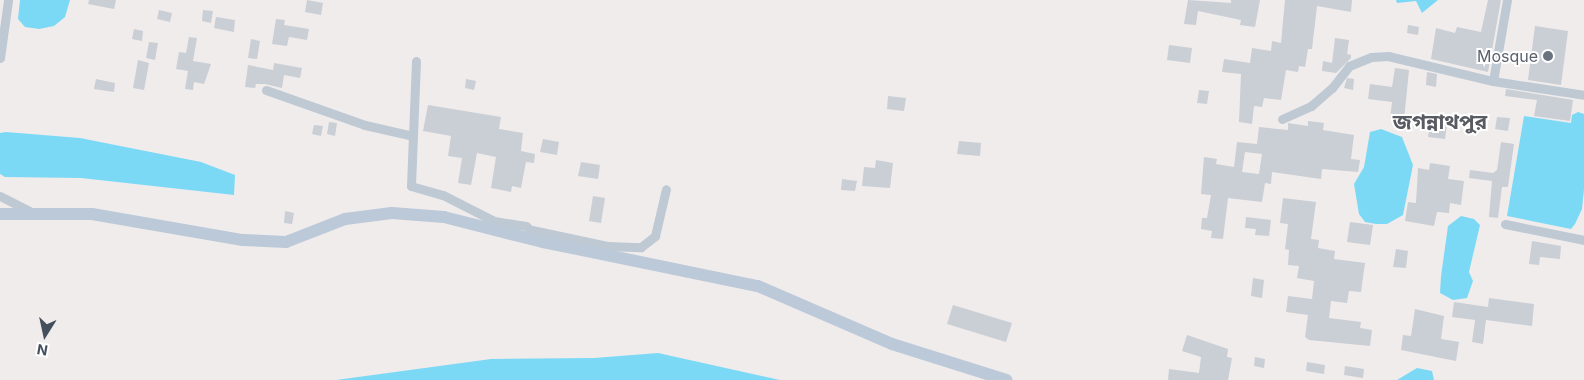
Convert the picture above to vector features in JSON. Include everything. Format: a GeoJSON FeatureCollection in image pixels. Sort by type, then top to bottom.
{"type":"FeatureCollection","features":[{"type":"Feature","properties":{"kind":"street"},"geometry":{"type":"LineString","coordinates":[[0,58],[8,0]]}},
{"type":"Feature","properties":{"kind":"street"},"geometry":{"type":"LineString","coordinates":[[1493,81],[1507,0]]}},
{"type":"Feature","properties":{"kind":"street"},"geometry":{"type":"LineString","coordinates":[[1282,119],[1311,106],[1332,88],[1350,66],[1371,57],[1388,56],[1493,81],[1584,95]]}},
{"type":"Feature","properties":{"kind":"street"},"geometry":{"type":"LineString","coordinates":[[416,61],[411,186],[443,195],[494,220],[608,246],[641,246],[655,236],[666,189]]}},
{"type":"Feature","properties":{"kind":"street"},"geometry":{"type":"LineString","coordinates":[[266,90],[365,125],[413,136]]}},
{"type":"Feature","properties":{"kind":"street"},"geometry":{"type":"LineString","coordinates":[[0,196],[36,214]]}},
{"type":"Feature","properties":{"kind":"street"},"geometry":{"type":"LineString","coordinates":[[0,214],[92,214],[243,240],[286,242],[346,219],[392,213],[444,217],[543,242],[758,286],[892,344],[1006,380]]}},
{"type":"Feature","properties":{"kind":"street"},"geometry":{"type":"LineString","coordinates":[[1505,224],[1584,240]]}},
{"type":"Feature","properties":{"kind":"street"},"geometry":{"type":"LineString","coordinates":[[532,230],[543,242]]}},
{"type":"Feature","properties":{"kind":"water"},"geometry":{"type":"Polygon","coordinates":[[[20,0],[70,0],[65,17],[54,26],[39,29],[25,27],[18,19],[20,0]]]}},
{"type":"Feature","properties":{"kind":"water"},"geometry":{"type":"Polygon","coordinates":[[[1396,0],[1438,0],[1422,13],[1416,1],[1397,3],[1396,0]]]}},
{"type":"Feature","properties":{"kind":"water"},"geometry":{"type":"Polygon","coordinates":[[[1578,112],[1584,114],[1584,189],[1582,209],[1575,224],[1571,229],[1507,216],[1524,116],[1571,123],[1572,115],[1578,112]]]}},
{"type":"Feature","properties":{"kind":"water"},"geometry":{"type":"Polygon","coordinates":[[[1381,129],[1402,137],[1413,165],[1403,215],[1387,224],[1365,222],[1359,214],[1354,184],[1364,167],[1370,132],[1381,129]]]}},
{"type":"Feature","properties":{"kind":"water"},"geometry":{"type":"Polygon","coordinates":[[[0,133],[80,138],[201,162],[235,175],[234,195],[81,178],[5,177],[0,174],[0,133]]]}},
{"type":"Feature","properties":{"kind":"water"},"geometry":{"type":"Polygon","coordinates":[[[1461,216],[1474,219],[1480,225],[1469,272],[1473,281],[1467,298],[1453,300],[1440,293],[1441,276],[1448,226],[1461,216]]]}},
{"type":"Feature","properties":{"kind":"water"},"geometry":{"type":"Polygon","coordinates":[[[658,353],[780,380],[336,380],[491,359],[594,358],[658,353]]]}},
{"type":"Feature","properties":{"kind":"water"},"geometry":{"type":"Polygon","coordinates":[[[1417,368],[1432,371],[1434,380],[1397,380],[1417,368]]]}},
{"type":"Feature","properties":{"kind":"building"},"geometry":{"type":"Polygon","coordinates":[[[89,0],[116,0],[114,9],[88,4],[89,0]]]}},
{"type":"Feature","properties":{"kind":"building"},"geometry":{"type":"Polygon","coordinates":[[[307,0],[323,3],[321,15],[305,12],[307,0]]]}},
{"type":"Feature","properties":{"kind":"building"},"geometry":{"type":"Polygon","coordinates":[[[1188,0],[1231,3],[1231,0],[1260,0],[1255,27],[1240,25],[1241,20],[1198,11],[1196,25],[1184,24],[1188,0]]]}},
{"type":"Feature","properties":{"kind":"building"},"geometry":{"type":"Polygon","coordinates":[[[1285,0],[1352,0],[1351,12],[1317,6],[1312,49],[1308,49],[1305,67],[1299,66],[1298,72],[1286,70],[1281,100],[1264,98],[1262,107],[1254,106],[1252,124],[1239,122],[1241,74],[1222,72],[1224,59],[1250,63],[1252,48],[1271,51],[1272,41],[1281,43],[1285,0]]]}},
{"type":"Feature","properties":{"kind":"building"},"geometry":{"type":"Polygon","coordinates":[[[1488,0],[1501,0],[1488,72],[1431,59],[1436,28],[1455,33],[1457,27],[1481,32],[1488,0]]]}},
{"type":"Feature","properties":{"kind":"building"},"geometry":{"type":"Polygon","coordinates":[[[159,10],[172,13],[170,22],[157,19],[159,10]]]}},
{"type":"Feature","properties":{"kind":"building"},"geometry":{"type":"Polygon","coordinates":[[[203,10],[213,11],[211,23],[202,21],[203,10]]]}},
{"type":"Feature","properties":{"kind":"building"},"geometry":{"type":"Polygon","coordinates":[[[216,17],[235,20],[234,32],[214,28],[216,17]]]}},
{"type":"Feature","properties":{"kind":"building"},"geometry":{"type":"Polygon","coordinates":[[[276,19],[285,20],[284,25],[309,29],[307,40],[289,37],[287,46],[272,44],[276,19]]]}},
{"type":"Feature","properties":{"kind":"building"},"geometry":{"type":"Polygon","coordinates":[[[1408,25],[1419,27],[1418,35],[1407,33],[1408,25]]]}},
{"type":"Feature","properties":{"kind":"building","name":"Mosque"},"geometry":{"type":"Polygon","coordinates":[[[1535,26],[1568,31],[1561,85],[1528,80],[1535,26]]]}},
{"type":"Feature","properties":{"kind":"building"},"geometry":{"type":"Polygon","coordinates":[[[134,29],[143,31],[142,41],[132,39],[134,29]]]}},
{"type":"Feature","properties":{"kind":"building"},"geometry":{"type":"Polygon","coordinates":[[[189,37],[197,38],[193,61],[211,64],[204,84],[194,82],[193,90],[185,89],[188,71],[176,69],[179,52],[186,53],[189,37]]]}},
{"type":"Feature","properties":{"kind":"building"},"geometry":{"type":"Polygon","coordinates":[[[1335,38],[1349,40],[1347,54],[1351,55],[1351,58],[1336,73],[1322,71],[1323,61],[1332,63],[1335,38]]]}},
{"type":"Feature","properties":{"kind":"building"},"geometry":{"type":"Polygon","coordinates":[[[251,39],[260,41],[257,59],[248,58],[251,39]]]}},
{"type":"Feature","properties":{"kind":"building"},"geometry":{"type":"Polygon","coordinates":[[[149,42],[158,43],[155,60],[146,58],[149,42]]]}},
{"type":"Feature","properties":{"kind":"building"},"geometry":{"type":"Polygon","coordinates":[[[1169,45],[1192,48],[1190,63],[1167,60],[1169,45]]]}},
{"type":"Feature","properties":{"kind":"building"},"geometry":{"type":"Polygon","coordinates":[[[138,60],[149,63],[144,90],[133,88],[138,60]]]}},
{"type":"Feature","properties":{"kind":"building"},"geometry":{"type":"Polygon","coordinates":[[[274,63],[302,68],[300,78],[284,75],[282,88],[265,84],[256,84],[255,88],[245,87],[248,65],[273,70],[274,63]]]}},
{"type":"Feature","properties":{"kind":"building"},"geometry":{"type":"Polygon","coordinates":[[[1395,68],[1409,70],[1404,120],[1390,119],[1392,102],[1368,99],[1370,84],[1392,87],[1395,68]]]}},
{"type":"Feature","properties":{"kind":"building"},"geometry":{"type":"Polygon","coordinates":[[[1427,72],[1437,74],[1436,87],[1426,85],[1427,72]]]}},
{"type":"Feature","properties":{"kind":"building"},"geometry":{"type":"Polygon","coordinates":[[[1347,78],[1354,79],[1353,90],[1344,88],[1347,78]]]}},
{"type":"Feature","properties":{"kind":"building"},"geometry":{"type":"Polygon","coordinates":[[[96,79],[115,83],[114,92],[94,89],[96,79]]]}},
{"type":"Feature","properties":{"kind":"building"},"geometry":{"type":"Polygon","coordinates":[[[466,79],[476,81],[474,90],[465,88],[466,79]]]}},
{"type":"Feature","properties":{"kind":"building"},"geometry":{"type":"Polygon","coordinates":[[[1506,89],[1573,100],[1570,121],[1534,116],[1537,100],[1505,96],[1506,89]]]}},
{"type":"Feature","properties":{"kind":"building"},"geometry":{"type":"Polygon","coordinates":[[[1199,90],[1209,91],[1207,104],[1197,103],[1199,90]]]}},
{"type":"Feature","properties":{"kind":"building"},"geometry":{"type":"Polygon","coordinates":[[[888,96],[906,98],[904,111],[887,109],[888,96]]]}},
{"type":"Feature","properties":{"kind":"building"},"geometry":{"type":"Polygon","coordinates":[[[428,105],[501,117],[499,129],[523,133],[521,151],[535,154],[534,163],[526,162],[521,188],[512,186],[511,192],[491,188],[496,157],[477,153],[471,185],[458,183],[462,158],[448,156],[451,136],[423,131],[428,105]]]}},
{"type":"Feature","properties":{"kind":"building"},"geometry":{"type":"Polygon","coordinates":[[[1497,117],[1510,118],[1508,131],[1495,129],[1497,117]]]}},
{"type":"Feature","properties":{"kind":"building"},"geometry":{"type":"Polygon","coordinates":[[[1308,121],[1324,123],[1323,130],[1354,135],[1351,159],[1360,160],[1358,172],[1322,169],[1321,179],[1272,172],[1271,184],[1265,183],[1262,202],[1228,198],[1223,239],[1211,238],[1212,231],[1201,229],[1202,218],[1207,218],[1211,195],[1201,194],[1204,157],[1217,159],[1216,164],[1234,167],[1237,142],[1257,144],[1259,127],[1288,130],[1288,123],[1308,126],[1308,121]],[[1245,152],[1242,172],[1259,174],[1262,154],[1245,152]]]}},
{"type":"Feature","properties":{"kind":"building"},"geometry":{"type":"Polygon","coordinates":[[[329,122],[337,123],[335,136],[327,134],[329,122]]]}},
{"type":"Feature","properties":{"kind":"building"},"geometry":{"type":"Polygon","coordinates":[[[1430,123],[1447,125],[1445,139],[1428,137],[1430,123]]]}},
{"type":"Feature","properties":{"kind":"building"},"geometry":{"type":"Polygon","coordinates":[[[314,125],[323,126],[321,136],[312,134],[314,125]]]}},
{"type":"Feature","properties":{"kind":"building"},"geometry":{"type":"Polygon","coordinates":[[[543,139],[559,142],[557,155],[540,152],[543,139]]]}},
{"type":"Feature","properties":{"kind":"building"},"geometry":{"type":"Polygon","coordinates":[[[959,141],[981,143],[980,156],[957,154],[959,141]]]}},
{"type":"Feature","properties":{"kind":"building"},"geometry":{"type":"Polygon","coordinates":[[[1501,142],[1514,144],[1508,187],[1502,187],[1498,218],[1489,217],[1492,181],[1469,178],[1470,170],[1493,173],[1497,170],[1501,142]]]}},
{"type":"Feature","properties":{"kind":"building"},"geometry":{"type":"Polygon","coordinates":[[[876,160],[893,163],[890,188],[862,186],[864,167],[875,168],[876,160]]]}},
{"type":"Feature","properties":{"kind":"building"},"geometry":{"type":"Polygon","coordinates":[[[581,162],[600,165],[598,179],[578,176],[581,162]]]}},
{"type":"Feature","properties":{"kind":"building"},"geometry":{"type":"Polygon","coordinates":[[[1430,163],[1450,166],[1448,179],[1464,181],[1461,205],[1450,203],[1449,213],[1437,212],[1434,226],[1405,221],[1408,202],[1416,203],[1418,168],[1429,170],[1430,163]]]}},
{"type":"Feature","properties":{"kind":"building"},"geometry":{"type":"Polygon","coordinates":[[[842,179],[857,181],[855,191],[841,190],[842,179]]]}},
{"type":"Feature","properties":{"kind":"building"},"geometry":{"type":"Polygon","coordinates":[[[593,196],[605,198],[601,223],[589,221],[593,196]]]}},
{"type":"Feature","properties":{"kind":"building"},"geometry":{"type":"Polygon","coordinates":[[[1283,198],[1316,202],[1311,239],[1319,240],[1318,248],[1335,251],[1334,259],[1365,263],[1361,292],[1349,291],[1347,303],[1331,301],[1329,318],[1361,322],[1360,328],[1372,330],[1370,346],[1309,340],[1305,337],[1308,315],[1286,312],[1288,296],[1312,299],[1314,281],[1297,278],[1299,266],[1288,265],[1289,250],[1285,249],[1288,224],[1280,223],[1283,198]]]}},
{"type":"Feature","properties":{"kind":"building"},"geometry":{"type":"Polygon","coordinates":[[[285,211],[294,213],[292,224],[284,223],[285,211]]]}},
{"type":"Feature","properties":{"kind":"building"},"geometry":{"type":"Polygon","coordinates":[[[1246,217],[1271,220],[1269,236],[1255,235],[1256,229],[1245,228],[1246,217]]]}},
{"type":"Feature","properties":{"kind":"building"},"geometry":{"type":"Polygon","coordinates":[[[1350,222],[1373,225],[1370,245],[1347,242],[1350,222]]]}},
{"type":"Feature","properties":{"kind":"building"},"geometry":{"type":"Polygon","coordinates":[[[1532,241],[1561,246],[1560,259],[1540,257],[1539,265],[1529,264],[1532,241]]]}},
{"type":"Feature","properties":{"kind":"building"},"geometry":{"type":"Polygon","coordinates":[[[1396,249],[1408,251],[1406,268],[1393,267],[1396,249]]]}},
{"type":"Feature","properties":{"kind":"building"},"geometry":{"type":"Polygon","coordinates":[[[1253,278],[1264,280],[1262,298],[1251,296],[1253,278]]]}},
{"type":"Feature","properties":{"kind":"building"},"geometry":{"type":"Polygon","coordinates":[[[1489,298],[1534,304],[1532,326],[1486,320],[1483,344],[1472,342],[1475,320],[1452,317],[1454,302],[1488,307],[1489,298]]]}},
{"type":"Feature","properties":{"kind":"building"},"geometry":{"type":"Polygon","coordinates":[[[953,305],[1012,323],[1006,342],[947,324],[953,305]]]}},
{"type":"Feature","properties":{"kind":"building"},"geometry":{"type":"Polygon","coordinates":[[[1415,309],[1444,316],[1441,339],[1459,342],[1456,361],[1401,350],[1403,335],[1411,336],[1415,309]]]}},
{"type":"Feature","properties":{"kind":"building"},"geometry":{"type":"Polygon","coordinates":[[[1187,335],[1228,349],[1227,357],[1232,358],[1228,380],[1168,380],[1169,369],[1199,373],[1201,357],[1182,351],[1187,335]]]}},
{"type":"Feature","properties":{"kind":"building"},"geometry":{"type":"Polygon","coordinates":[[[1255,357],[1265,359],[1264,368],[1254,366],[1255,357]]]}},
{"type":"Feature","properties":{"kind":"building"},"geometry":{"type":"Polygon","coordinates":[[[1307,362],[1325,365],[1324,374],[1306,371],[1307,362]]]}},
{"type":"Feature","properties":{"kind":"building"},"geometry":{"type":"Polygon","coordinates":[[[1345,366],[1364,369],[1363,378],[1344,375],[1345,366]]]}},
{"type":"Feature","properties":{"kind":"place","name":"Mosque"},"geometry":{"type":"Point","coordinates":[1548,56]}},
{"type":"Feature","properties":{"kind":"district","name":"জগন্নাথপুর"},"geometry":{"type":"Point","coordinates":[1440,122]}}]}
